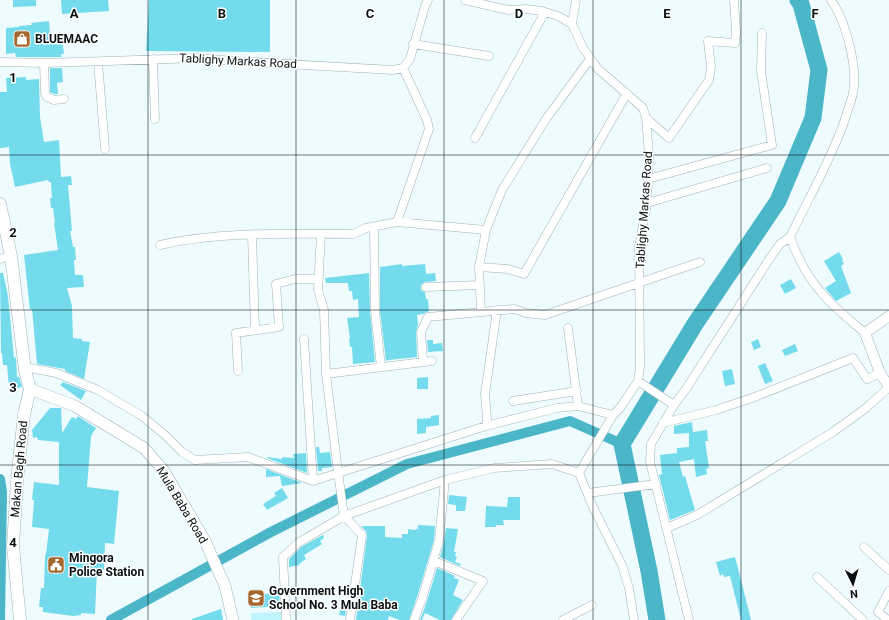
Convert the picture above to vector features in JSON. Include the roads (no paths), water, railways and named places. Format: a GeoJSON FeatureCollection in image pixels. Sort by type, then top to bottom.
{"type":"FeatureCollection","features":[{"type":"Feature","properties":{"kind":"main road"},"geometry":{"type":"LineString","coordinates":[[0,204],[7,257]]}},
{"type":"Feature","properties":{"kind":"main road"},"geometry":{"type":"LineString","coordinates":[[0,214],[7,257]]}},
{"type":"Feature","properties":{"kind":"main road","name":"Makan Bagh Road"},"geometry":{"type":"LineString","coordinates":[[7,257],[24,367],[30,389],[24,414],[17,481],[13,546],[20,620]]}},
{"type":"Feature","properties":{"kind":"main road","name":"Mula Baba Road"},"geometry":{"type":"LineString","coordinates":[[30,389],[74,406],[144,448],[164,470],[205,541],[225,586],[233,620]]}},
{"type":"Feature","properties":{"kind":"street"},"geometry":{"type":"LineString","coordinates":[[396,222],[429,129],[427,120],[403,68],[410,59],[413,44],[428,0]]}},
{"type":"Feature","properties":{"kind":"street"},"geometry":{"type":"LineString","coordinates":[[465,0],[508,10],[526,9],[545,12],[558,16],[572,24],[576,0]]}},
{"type":"Feature","properties":{"kind":"street"},"geometry":{"type":"LineString","coordinates":[[516,9],[518,0]]}},
{"type":"Feature","properties":{"kind":"street"},"geometry":{"type":"LineString","coordinates":[[646,118],[669,138],[709,80],[711,67],[708,41],[735,43],[736,32],[734,0]]}},
{"type":"Feature","properties":{"kind":"street"},"geometry":{"type":"LineString","coordinates":[[689,620],[667,528],[653,485],[650,462],[651,444],[674,405],[686,389],[770,258],[780,244],[790,237],[838,138],[854,92],[854,66],[849,41],[835,6],[831,0]]}},
{"type":"Feature","properties":{"kind":"street"},"geometry":{"type":"LineString","coordinates":[[475,138],[545,12]]}},
{"type":"Feature","properties":{"kind":"street","name":"Tablighy Markas Road"},"geometry":{"type":"LineString","coordinates":[[572,24],[590,59],[598,69],[643,108],[646,118],[649,155],[646,203],[639,247],[640,367],[638,381]]}},
{"type":"Feature","properties":{"kind":"street"},"geometry":{"type":"LineString","coordinates":[[648,179],[772,145],[761,71],[762,33]]}},
{"type":"Feature","properties":{"kind":"street"},"geometry":{"type":"LineString","coordinates":[[413,44],[489,56]]}},
{"type":"Feature","properties":{"kind":"street","name":"Tablighy Markas Road"},"geometry":{"type":"LineString","coordinates":[[0,62],[98,62],[199,58],[393,70],[403,68]]}},
{"type":"Feature","properties":{"kind":"street"},"geometry":{"type":"LineString","coordinates":[[153,59],[155,120]]}},
{"type":"Feature","properties":{"kind":"street"},"geometry":{"type":"LineString","coordinates":[[482,312],[479,267],[486,230],[502,190],[546,119],[590,59]]}},
{"type":"Feature","properties":{"kind":"street"},"geometry":{"type":"LineString","coordinates":[[98,62],[104,149]]}},
{"type":"Feature","properties":{"kind":"street"},"geometry":{"type":"LineString","coordinates":[[44,63],[45,93],[47,97],[54,100],[64,99]]}},
{"type":"Feature","properties":{"kind":"street"},"geometry":{"type":"LineString","coordinates":[[479,267],[508,269],[524,274],[626,93]]}},
{"type":"Feature","properties":{"kind":"street"},"geometry":{"type":"LineString","coordinates":[[646,203],[767,168]]}},
{"type":"Feature","properties":{"kind":"street"},"geometry":{"type":"LineString","coordinates":[[160,245],[176,242],[252,235],[353,234],[366,228],[396,222],[486,230]]}},
{"type":"Feature","properties":{"kind":"street"},"geometry":{"type":"LineString","coordinates":[[374,227],[375,312],[381,367]]}},
{"type":"Feature","properties":{"kind":"street"},"geometry":{"type":"LineString","coordinates":[[321,234],[318,290],[324,310],[326,374],[338,472],[344,516],[362,535],[350,620]]}},
{"type":"Feature","properties":{"kind":"street"},"geometry":{"type":"LineString","coordinates":[[252,235],[255,330]]}},
{"type":"Feature","properties":{"kind":"street"},"geometry":{"type":"LineString","coordinates":[[667,528],[697,515],[833,432],[866,408],[889,387],[880,373],[865,333],[839,311],[820,291],[795,250],[790,237]]}},
{"type":"Feature","properties":{"kind":"street"},"geometry":{"type":"LineString","coordinates":[[326,374],[427,361],[421,332],[428,317],[514,309],[526,313],[545,315],[700,262]]}},
{"type":"Feature","properties":{"kind":"street"},"geometry":{"type":"LineString","coordinates":[[238,371],[236,332],[279,327],[276,284],[295,279],[319,279]]}},
{"type":"Feature","properties":{"kind":"street"},"geometry":{"type":"LineString","coordinates":[[426,287],[480,285]]}},
{"type":"Feature","properties":{"kind":"street"},"geometry":{"type":"LineString","coordinates":[[486,426],[487,418],[485,394],[497,310]]}},
{"type":"Feature","properties":{"kind":"street"},"geometry":{"type":"LineString","coordinates":[[865,333],[889,316]]}},
{"type":"Feature","properties":{"kind":"street"},"geometry":{"type":"LineString","coordinates":[[568,328],[578,406]]}},
{"type":"Feature","properties":{"kind":"street"},"geometry":{"type":"LineString","coordinates":[[304,339],[313,481]]}},
{"type":"Feature","properties":{"kind":"street"},"geometry":{"type":"LineString","coordinates":[[663,423],[716,410],[752,398],[854,358],[867,380],[880,373]]}},
{"type":"Feature","properties":{"kind":"street"},"geometry":{"type":"LineString","coordinates":[[24,367],[56,373],[98,390],[142,416],[165,435],[182,452],[195,460],[248,457],[313,481],[486,426],[557,408],[578,406],[613,415]]}},
{"type":"Feature","properties":{"kind":"street"},"geometry":{"type":"LineString","coordinates":[[579,473],[613,415],[620,408],[638,381],[674,405]]}},
{"type":"Feature","properties":{"kind":"street"},"geometry":{"type":"LineString","coordinates":[[513,402],[577,391]]}},
{"type":"Feature","properties":{"kind":"street"},"geometry":{"type":"LineString","coordinates":[[286,620],[283,557],[298,543],[344,516],[445,480],[494,468],[552,464],[579,473],[590,493],[592,505],[622,565],[629,588],[634,620]]}},
{"type":"Feature","properties":{"kind":"street"},"geometry":{"type":"LineString","coordinates":[[414,620],[434,561],[439,541],[445,480]]}},
{"type":"Feature","properties":{"kind":"street"},"geometry":{"type":"LineString","coordinates":[[590,493],[653,485]]}},
{"type":"Feature","properties":{"kind":"street"},"geometry":{"type":"LineString","coordinates":[[864,547],[889,570]]}},
{"type":"Feature","properties":{"kind":"street"},"geometry":{"type":"LineString","coordinates":[[434,561],[483,581],[456,620]]}},
{"type":"Feature","properties":{"kind":"street"},"geometry":{"type":"LineString","coordinates":[[817,577],[863,620]]}},
{"type":"Feature","properties":{"kind":"street"},"geometry":{"type":"LineString","coordinates":[[888,620],[878,612],[889,591]]}},
{"type":"Feature","properties":{"kind":"street"},"geometry":{"type":"LineString","coordinates":[[563,620],[592,605]]}},
{"type":"Feature","properties":{"kind":"waterway"},"geometry":{"type":"LineString","coordinates":[[657,620],[649,571],[622,444],[695,324],[778,201],[813,118],[819,70],[801,4],[798,0]]}},
{"type":"Feature","properties":{"kind":"waterway"},"geometry":{"type":"LineString","coordinates":[[111,620],[271,532],[407,464],[570,421],[622,444]]}},
{"type":"Feature","properties":{"kind":"waterway"},"geometry":{"type":"LineString","coordinates":[[0,479],[2,492],[0,620]]}},
{"type":"Feature","properties":{"kind":"place","name":"BLUEMAAC"},"geometry":{"type":"Point","coordinates":[22,39]}},
{"type":"Feature","properties":{"kind":"place","name":"Mingora Police Station"},"geometry":{"type":"Point","coordinates":[56,565]}},
{"type":"Feature","properties":{"kind":"place","name":"Government High School No. 3 Mula Baba"},"geometry":{"type":"Point","coordinates":[256,598]}}]}
